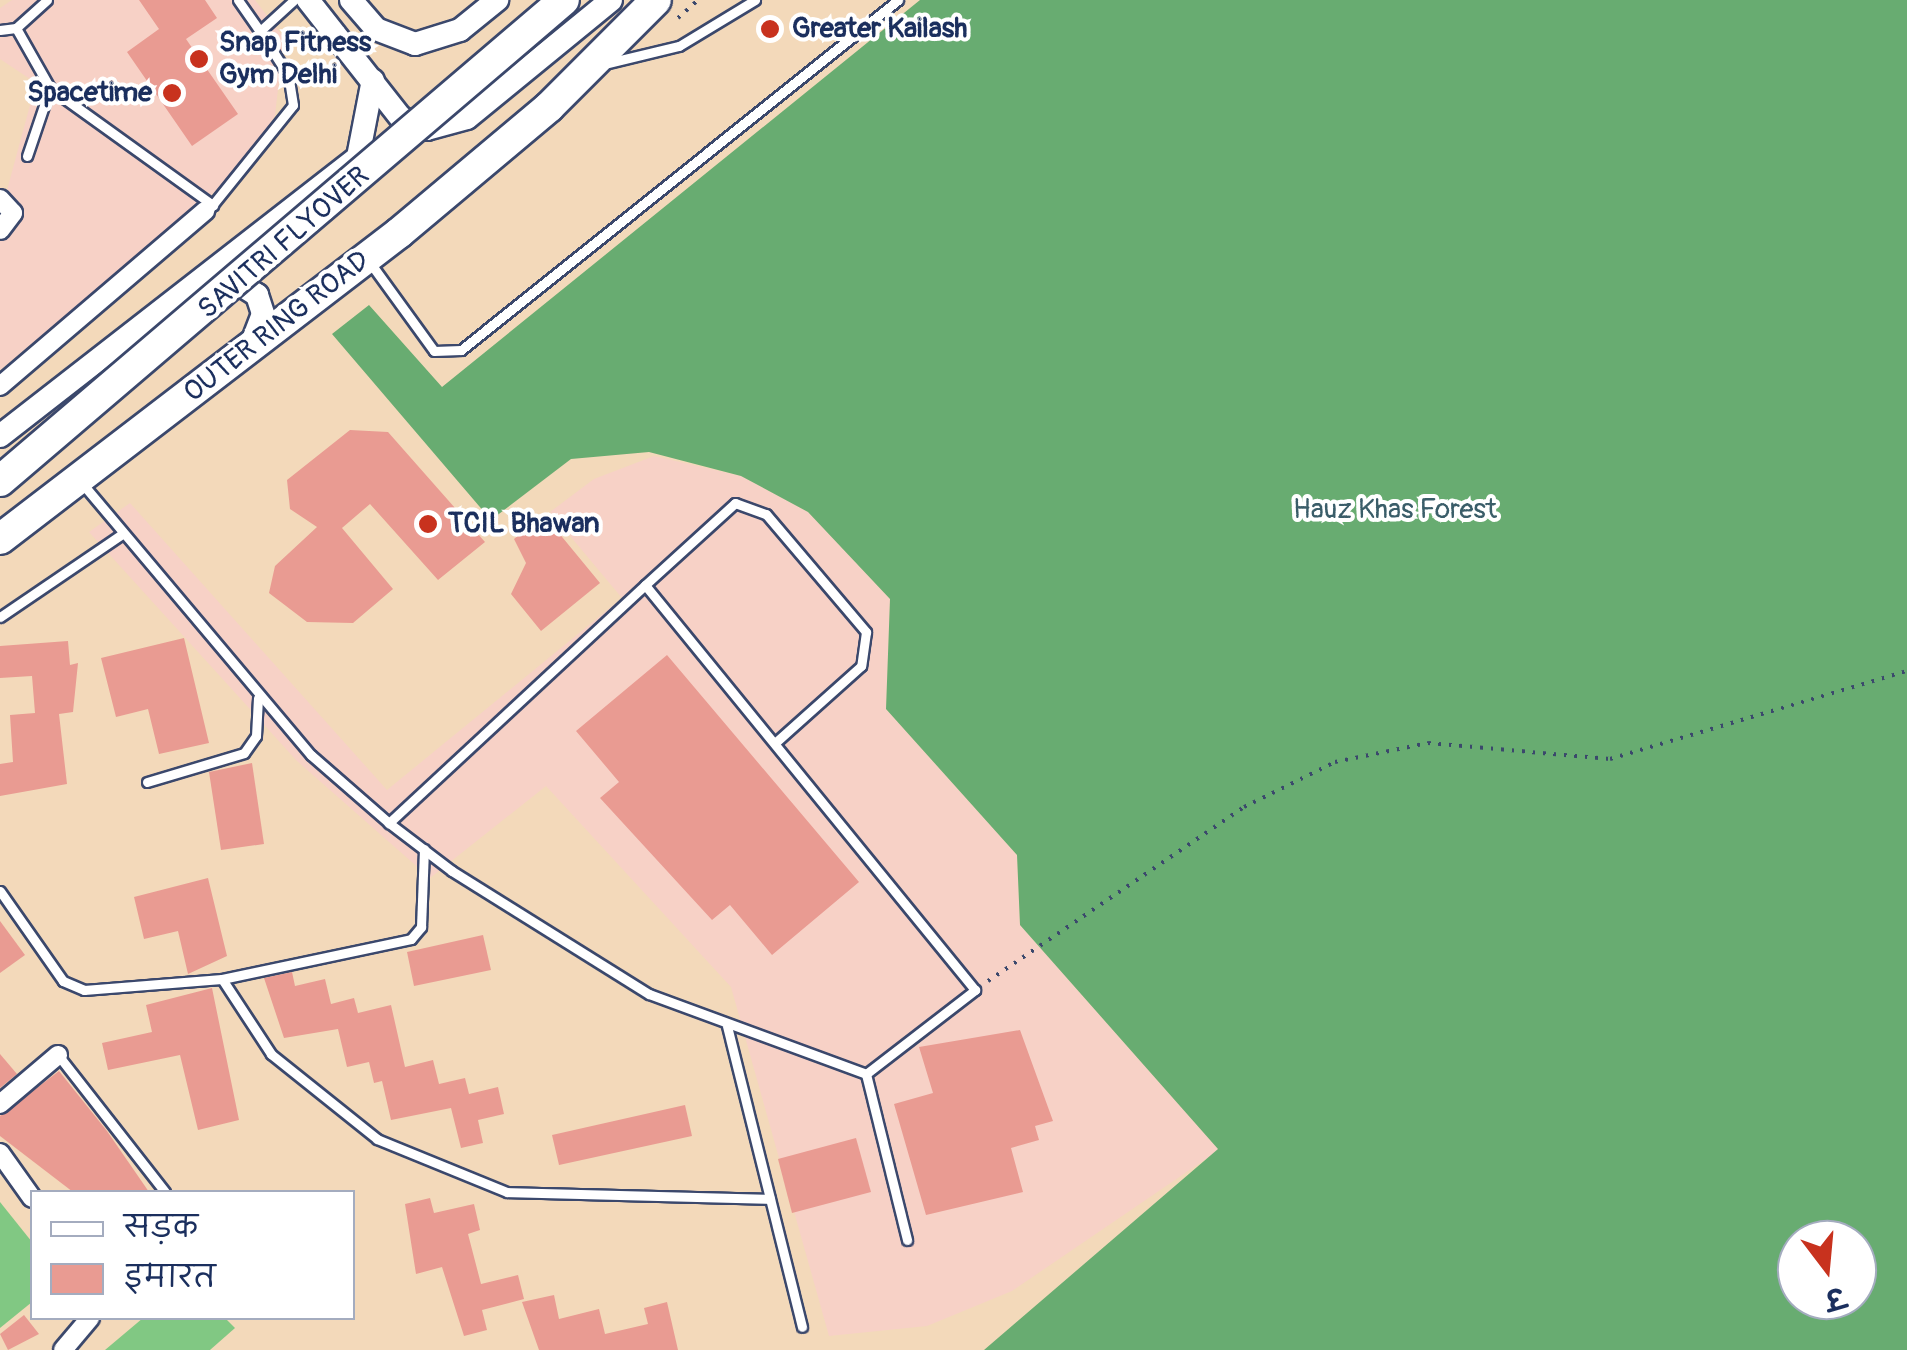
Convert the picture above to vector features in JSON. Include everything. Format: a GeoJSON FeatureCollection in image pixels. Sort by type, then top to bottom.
{"type":"FeatureCollection","features":[{"type":"Feature","properties":{"kind":"main road","name":"SAVITRI FLYOVER"},"geometry":{"type":"LineString","coordinates":[[0,481],[564,0]]}},
{"type":"Feature","properties":{"kind":"main road","name":"OUTER RING ROAD"},"geometry":{"type":"LineString","coordinates":[[0,539],[366,258],[549,108],[578,70],[656,0]]}},
{"type":"Feature","properties":{"kind":"street"},"geometry":{"type":"LineString","coordinates":[[308,0],[413,126],[442,129],[467,118],[611,0]]}},
{"type":"Feature","properties":{"kind":"street"},"geometry":{"type":"LineString","coordinates":[[352,0],[376,29],[415,44],[460,30],[497,0]]}},
{"type":"Feature","properties":{"kind":"street"},"geometry":{"type":"LineString","coordinates":[[0,436],[358,156],[373,80]]}},
{"type":"Feature","properties":{"kind":"street"},"geometry":{"type":"LineString","coordinates":[[0,199],[13,213],[0,230]]}},
{"type":"Feature","properties":{"kind":"street"},"geometry":{"type":"LineString","coordinates":[[0,386],[209,208]]}},
{"type":"Feature","properties":{"kind":"street"},"geometry":{"type":"LineString","coordinates":[[202,278],[242,280],[257,295],[261,324],[246,350]]}},
{"type":"Feature","properties":{"kind":"street"},"geometry":{"type":"LineString","coordinates":[[0,1104],[58,1055]]}},
{"type":"Feature","properties":{"kind":"street"},"geometry":{"type":"LineString","coordinates":[[0,1153],[30,1195]]}},
{"type":"Feature","properties":{"kind":"street"},"geometry":{"type":"LineString","coordinates":[[62,1350],[88,1320]]}},
{"type":"Feature","properties":{"kind":"lane"},"geometry":{"type":"LineString","coordinates":[[0,30],[16,28],[47,0]]}},
{"type":"Feature","properties":{"kind":"lane"},"geometry":{"type":"LineString","coordinates":[[16,28],[50,88],[209,208],[293,105],[288,75],[238,0]]}},
{"type":"Feature","properties":{"kind":"lane"},"geometry":{"type":"LineString","coordinates":[[260,31],[294,0]]}},
{"type":"Feature","properties":{"kind":"lane"},"geometry":{"type":"LineString","coordinates":[[578,70],[679,46],[755,0]]}},
{"type":"Feature","properties":{"kind":"lane"},"geometry":{"type":"LineString","coordinates":[[366,258],[434,351],[461,350],[898,0]]}},
{"type":"Feature","properties":{"kind":"lane"},"geometry":{"type":"LineString","coordinates":[[28,156],[50,88]]}},
{"type":"Feature","properties":{"kind":"lane"},"geometry":{"type":"LineString","coordinates":[[79,479],[258,698],[389,823],[424,850],[601,967],[727,1026],[866,1074]]}},
{"type":"Feature","properties":{"kind":"lane"},"geometry":{"type":"LineString","coordinates":[[389,823],[735,503],[766,514],[866,632],[861,666],[776,743]]}},
{"type":"Feature","properties":{"kind":"lane"},"geometry":{"type":"LineString","coordinates":[[0,617],[122,534]]}},
{"type":"Feature","properties":{"kind":"lane"},"geometry":{"type":"LineString","coordinates":[[645,586],[976,990],[866,1074]]}},
{"type":"Feature","properties":{"kind":"lane"},"geometry":{"type":"LineString","coordinates":[[147,782],[244,752],[256,736],[258,698]]}},
{"type":"Feature","properties":{"kind":"lane"},"geometry":{"type":"LineString","coordinates":[[0,891],[74,986],[222,979],[411,939],[421,927],[424,850]]}},
{"type":"Feature","properties":{"kind":"lane"},"geometry":{"type":"LineString","coordinates":[[222,979],[271,1054],[378,1139],[491,1186],[628,1200],[770,1200]]}},
{"type":"Feature","properties":{"kind":"lane"},"geometry":{"type":"LineString","coordinates":[[727,1026],[802,1327]]}},
{"type":"Feature","properties":{"kind":"lane"},"geometry":{"type":"LineString","coordinates":[[58,1055],[163,1190]]}},
{"type":"Feature","properties":{"kind":"lane"},"geometry":{"type":"LineString","coordinates":[[866,1074],[907,1240]]}},
{"type":"Feature","properties":{"kind":"path"},"geometry":{"type":"LineString","coordinates":[[976,990],[1244,807],[1335,762],[1428,743],[1610,759],[1907,671]]}},
{"type":"Feature","properties":{"kind":"shaded area"},"geometry":{"type":"Polygon","coordinates":[[[12,0],[255,0],[284,38],[275,115],[247,165],[0,370],[0,216],[36,83],[0,59],[0,8],[12,0]]]}},
{"type":"Feature","properties":{"kind":"shaded area"},"geometry":{"type":"Polygon","coordinates":[[[654,456],[741,476],[808,512],[890,599],[886,709],[1017,855],[1020,925],[1219,1150],[1012,1291],[927,1326],[829,1336],[731,987],[546,786],[430,878],[297,761],[89,532],[130,503],[387,790],[622,598],[550,512],[594,479],[654,456]]]}},
{"type":"Feature","properties":{"kind":"green space","name":"Hauz Khas Forest"},"geometry":{"type":"Polygon","coordinates":[[[920,0],[1907,0],[1907,1350],[984,1350],[1218,1149],[1020,925],[1017,855],[886,709],[890,599],[808,512],[741,476],[649,452],[571,459],[491,520],[332,334],[369,305],[442,387],[920,0]]]}},
{"type":"Feature","properties":{"kind":"green space"},"geometry":{"type":"Polygon","coordinates":[[[0,1202],[30,1240],[30,1304],[0,1328],[0,1202]]]}},
{"type":"Feature","properties":{"kind":"green space"},"geometry":{"type":"Polygon","coordinates":[[[141,1320],[227,1320],[235,1328],[210,1350],[105,1350],[141,1320]]]}},
{"type":"Feature","properties":{"kind":"building"},"geometry":{"type":"Polygon","coordinates":[[[139,0],[205,0],[217,18],[186,39],[238,114],[192,146],[127,52],[159,29],[139,0]]]}},
{"type":"Feature","properties":{"kind":"building","name":"TCIL Bhawan"},"geometry":{"type":"Polygon","coordinates":[[[350,430],[388,432],[485,542],[438,580],[370,504],[342,528],[393,589],[353,623],[307,622],[269,593],[275,566],[317,527],[290,509],[287,480],[350,430]]]}},
{"type":"Feature","properties":{"kind":"building"},"geometry":{"type":"Polygon","coordinates":[[[544,515],[600,583],[541,631],[511,594],[526,563],[514,539],[544,515]]]}},
{"type":"Feature","properties":{"kind":"building"},"geometry":{"type":"Polygon","coordinates":[[[184,638],[209,743],[159,754],[148,709],[116,717],[101,658],[184,638]]]}},
{"type":"Feature","properties":{"kind":"building"},"geometry":{"type":"Polygon","coordinates":[[[68,641],[70,665],[78,663],[73,712],[59,714],[67,784],[0,796],[0,764],[13,762],[10,715],[35,713],[32,676],[0,678],[0,646],[68,641]]]}},
{"type":"Feature","properties":{"kind":"building"},"geometry":{"type":"Polygon","coordinates":[[[667,655],[859,882],[772,955],[730,905],[712,920],[600,798],[619,782],[576,731],[667,655]]]}},
{"type":"Feature","properties":{"kind":"building"},"geometry":{"type":"Polygon","coordinates":[[[252,763],[264,844],[221,850],[209,772],[252,763]]]}},
{"type":"Feature","properties":{"kind":"building"},"geometry":{"type":"Polygon","coordinates":[[[208,878],[227,956],[188,974],[178,931],[144,939],[134,897],[208,878]]]}},
{"type":"Feature","properties":{"kind":"building"},"geometry":{"type":"Polygon","coordinates":[[[0,921],[25,955],[0,973],[0,921]]]}},
{"type":"Feature","properties":{"kind":"building"},"geometry":{"type":"Polygon","coordinates":[[[483,935],[491,970],[414,986],[407,952],[483,935]]]}},
{"type":"Feature","properties":{"kind":"building"},"geometry":{"type":"Polygon","coordinates":[[[292,972],[295,986],[325,979],[331,1004],[354,998],[358,1013],[391,1005],[405,1067],[433,1060],[439,1084],[465,1078],[469,1094],[498,1087],[504,1114],[478,1120],[483,1143],[461,1148],[451,1108],[391,1120],[382,1081],[374,1083],[369,1062],[347,1067],[338,1029],[284,1038],[264,978],[292,972]]]}},
{"type":"Feature","properties":{"kind":"building"},"geometry":{"type":"Polygon","coordinates":[[[212,988],[239,1120],[198,1130],[180,1055],[108,1070],[102,1043],[152,1032],[146,1005],[212,988]]]}},
{"type":"Feature","properties":{"kind":"building"},"geometry":{"type":"Polygon","coordinates":[[[1020,1030],[1053,1121],[1035,1126],[1039,1140],[1011,1148],[1023,1192],[926,1215],[894,1104],[933,1093],[919,1047],[1020,1030]]]}},
{"type":"Feature","properties":{"kind":"building"},"geometry":{"type":"Polygon","coordinates":[[[0,1054],[17,1074],[0,1088],[0,1054]]]}},
{"type":"Feature","properties":{"kind":"building"},"geometry":{"type":"Polygon","coordinates":[[[59,1071],[148,1190],[70,1190],[0,1136],[0,1116],[59,1071]]]}},
{"type":"Feature","properties":{"kind":"building"},"geometry":{"type":"Polygon","coordinates":[[[685,1105],[692,1136],[559,1165],[552,1135],[685,1105]]]}},
{"type":"Feature","properties":{"kind":"building"},"geometry":{"type":"Polygon","coordinates":[[[856,1138],[871,1192],[792,1213],[778,1159],[856,1138]]]}},
{"type":"Feature","properties":{"kind":"building"},"geometry":{"type":"Polygon","coordinates":[[[430,1198],[434,1213],[474,1204],[480,1230],[468,1234],[481,1284],[518,1275],[524,1299],[482,1310],[487,1330],[464,1336],[442,1267],[416,1274],[405,1204],[430,1198]]]}},
{"type":"Feature","properties":{"kind":"building"},"geometry":{"type":"Polygon","coordinates":[[[554,1295],[559,1319],[599,1309],[605,1334],[648,1324],[644,1308],[667,1302],[678,1350],[539,1350],[522,1302],[554,1295]]]}},
{"type":"Feature","properties":{"kind":"building"},"geometry":{"type":"Polygon","coordinates":[[[24,1315],[39,1334],[8,1350],[0,1334],[24,1315]]]}},
{"type":"Feature","properties":{"kind":"place","name":"Greater Kailash"},"geometry":{"type":"Point","coordinates":[770,29]}},
{"type":"Feature","properties":{"kind":"place","name":"Snap Fitness Gym Delhi"},"geometry":{"type":"Point","coordinates":[199,59]}},
{"type":"Feature","properties":{"kind":"place","name":"Spacetime"},"geometry":{"type":"Point","coordinates":[172,93]}},
{"type":"Feature","properties":{"kind":"place","name":"TCIL Bhawan"},"geometry":{"type":"Point","coordinates":[428,524]}}]}
